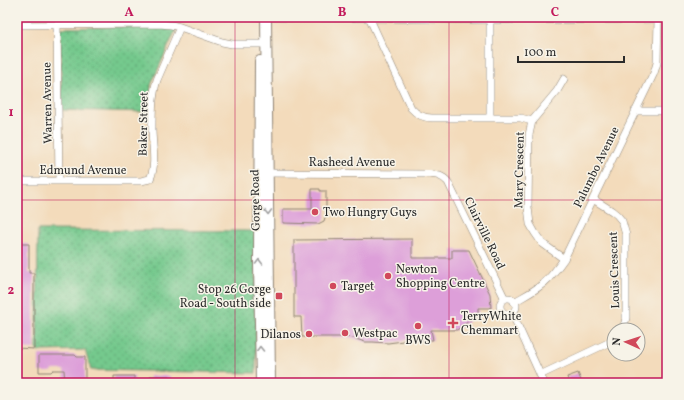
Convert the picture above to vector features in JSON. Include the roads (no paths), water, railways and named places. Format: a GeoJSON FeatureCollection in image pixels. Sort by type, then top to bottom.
{"type":"FeatureCollection","features":[{"type":"Feature","properties":{"kind":"main road","name":"Gorge Road"},"geometry":{"type":"LineString","coordinates":[[263,17],[264,173],[270,323],[268,381]]}},
{"type":"Feature","properties":{"kind":"main road","name":"Gorge Road"},"geometry":{"type":"LineString","coordinates":[[261,383],[260,316],[264,173]]}},
{"type":"Feature","properties":{"kind":"main road"},"geometry":{"type":"LineString","coordinates":[[260,316],[270,323]]}},
{"type":"Feature","properties":{"kind":"street"},"geometry":{"type":"LineString","coordinates":[[263,17],[369,17],[490,20],[667,20]]}},
{"type":"Feature","properties":{"kind":"street"},"geometry":{"type":"LineString","coordinates":[[369,17],[411,108],[419,116],[425,118],[521,118],[532,121]]}},
{"type":"Feature","properties":{"kind":"street"},"geometry":{"type":"LineString","coordinates":[[490,20],[490,118]]}},
{"type":"Feature","properties":{"kind":"street","name":"Palumbo Avenue"},"geometry":{"type":"LineString","coordinates":[[514,302],[536,290],[548,280],[564,259],[654,73],[657,63],[658,20]]}},
{"type":"Feature","properties":{"kind":"street"},"geometry":{"type":"LineString","coordinates":[[17,25],[57,25],[121,21],[171,24],[222,42],[232,44],[263,44]]}},
{"type":"Feature","properties":{"kind":"street","name":"Warren Avenue"},"geometry":{"type":"LineString","coordinates":[[57,25],[59,181]]}},
{"type":"Feature","properties":{"kind":"street","name":"Baker Street"},"geometry":{"type":"LineString","coordinates":[[150,179],[153,172],[152,129],[154,88],[156,80],[180,27]]}},
{"type":"Feature","properties":{"kind":"street","name":"Mary Crescent"},"geometry":{"type":"LineString","coordinates":[[564,79],[557,91],[532,121],[528,135],[528,207],[530,224],[542,243],[564,259]]}},
{"type":"Feature","properties":{"kind":"street"},"geometry":{"type":"LineString","coordinates":[[635,111],[667,111]]}},
{"type":"Feature","properties":{"kind":"street","name":"Rasheed Avenue"},"geometry":{"type":"LineString","coordinates":[[264,173],[425,174],[444,177]]}},
{"type":"Feature","properties":{"kind":"street","name":"Clairville Road"},"geometry":{"type":"LineString","coordinates":[[444,177],[448,182],[505,299]]}},
{"type":"Feature","properties":{"kind":"street","name":"Edmund Avenue"},"geometry":{"type":"LineString","coordinates":[[17,181],[141,181],[150,179]]}},
{"type":"Feature","properties":{"kind":"street","name":"Louis Crescent"},"geometry":{"type":"LineString","coordinates":[[593,199],[617,215],[622,221],[626,235],[625,322]]}},
{"type":"Feature","properties":{"kind":"street"},"geometry":{"type":"LineString","coordinates":[[505,299],[514,302],[516,307],[512,313],[505,313],[501,309],[501,304],[505,299]]}},
{"type":"Feature","properties":{"kind":"street"},"geometry":{"type":"LineString","coordinates":[[512,313],[544,383]]}},
{"type":"Feature","properties":{"kind":"street"},"geometry":{"type":"LineString","coordinates":[[540,375],[606,344]]}},
{"type":"Feature","properties":{"kind":"place","name":"Two Hungry Guys"},"geometry":{"type":"Point","coordinates":[315,212]}},
{"type":"Feature","properties":{"kind":"place","name":"Newton Shopping Centre"},"geometry":{"type":"Point","coordinates":[388,276]}},
{"type":"Feature","properties":{"kind":"place","name":"Target"},"geometry":{"type":"Point","coordinates":[333,286]}},
{"type":"Feature","properties":{"kind":"place","name":"Stop 26 Gorge Road - South side"},"geometry":{"type":"Point","coordinates":[279,296]}},
{"type":"Feature","properties":{"kind":"place","name":"TerryWhite Chemmart"},"geometry":{"type":"Point","coordinates":[453,323]}},
{"type":"Feature","properties":{"kind":"place","name":"BWS"},"geometry":{"type":"Point","coordinates":[418,326]}},
{"type":"Feature","properties":{"kind":"place","name":"Westpac"},"geometry":{"type":"Point","coordinates":[345,333]}},
{"type":"Feature","properties":{"kind":"place","name":"Dilanos"},"geometry":{"type":"Point","coordinates":[309,334]}}]}
